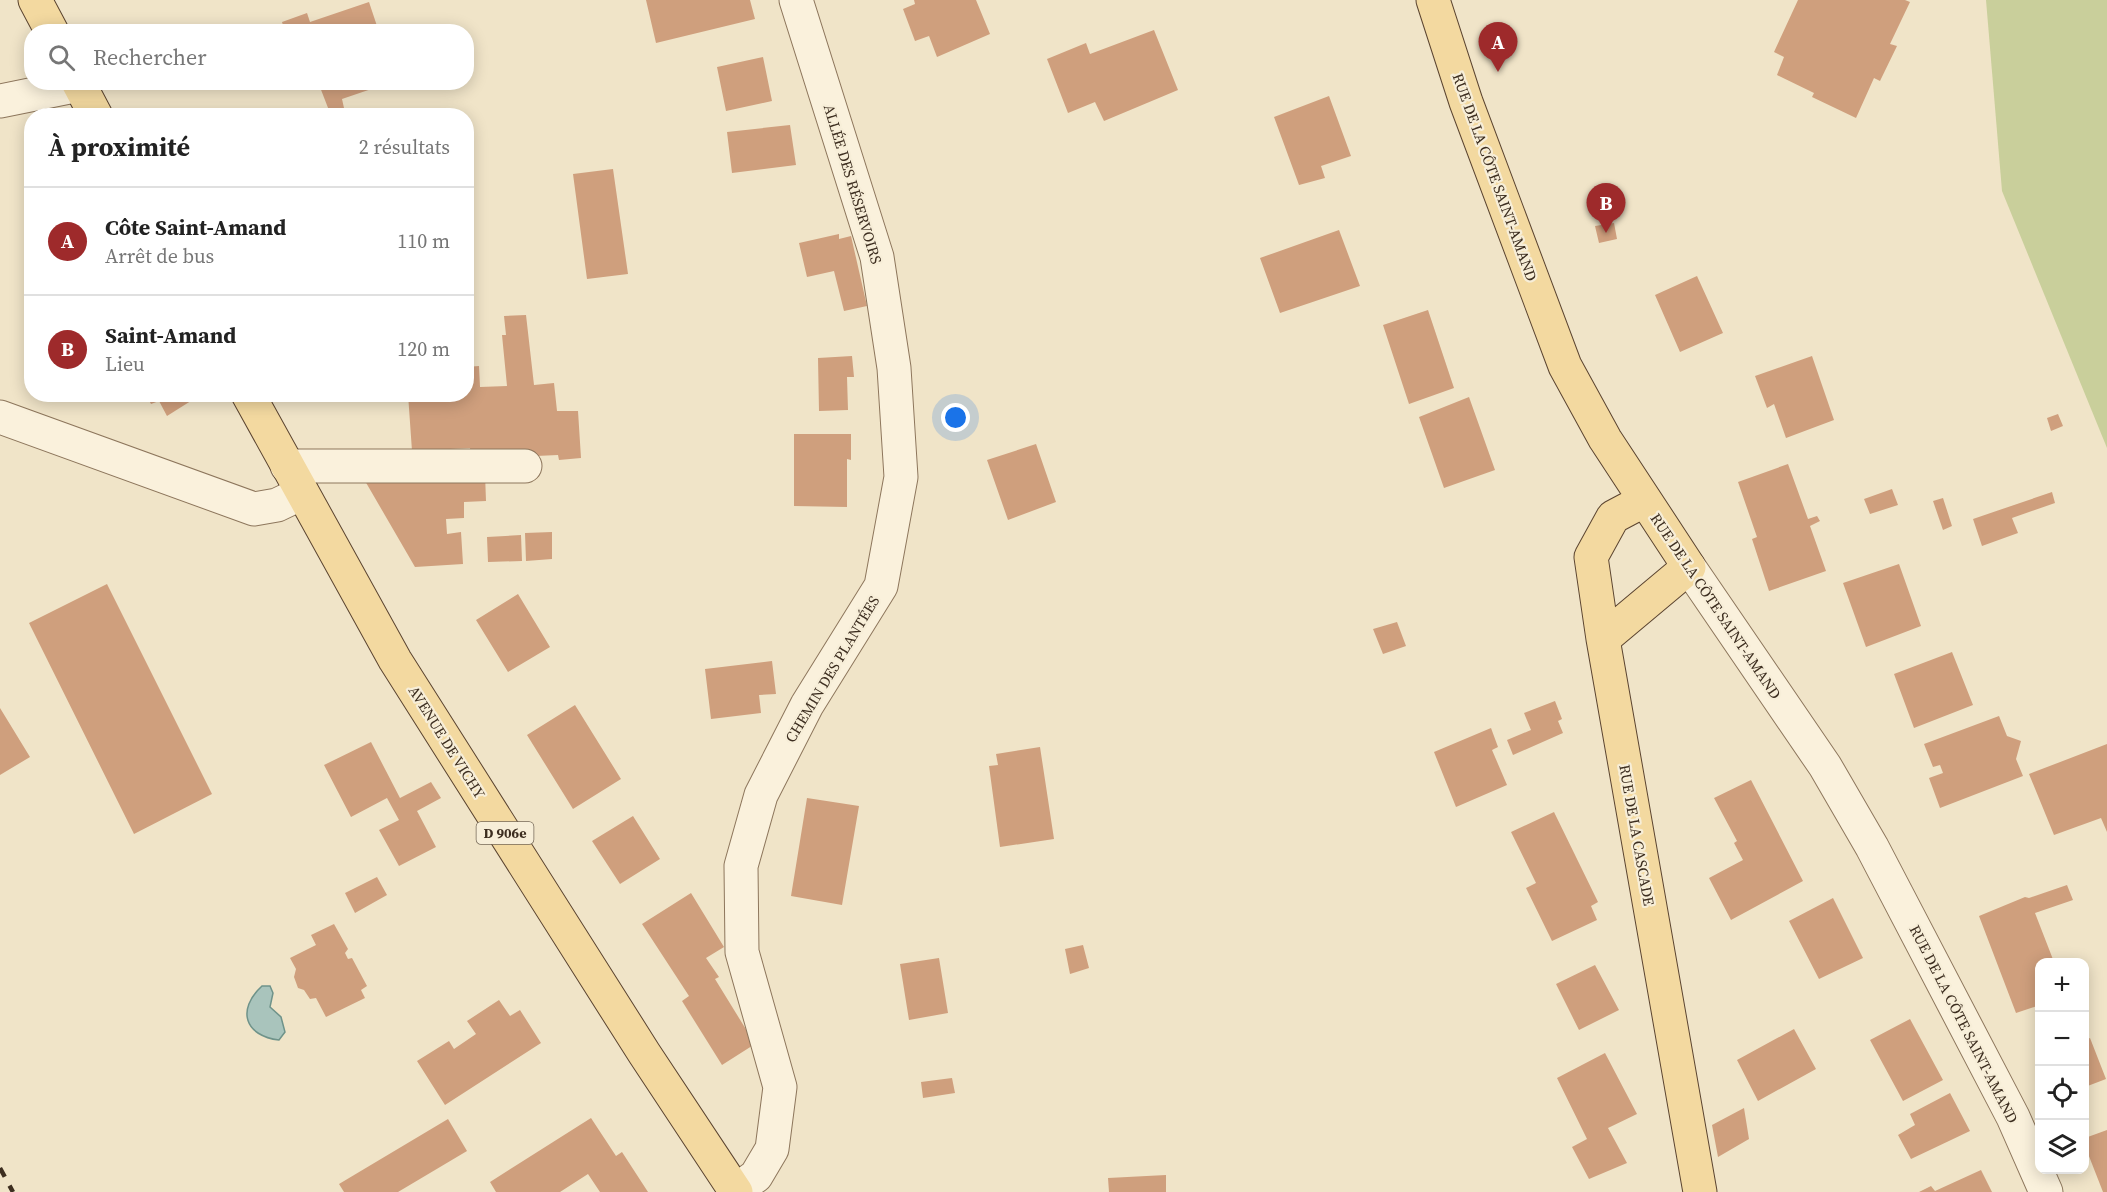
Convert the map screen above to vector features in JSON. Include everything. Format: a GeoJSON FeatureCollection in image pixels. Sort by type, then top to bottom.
{"type":"FeatureCollection","features":[{"type":"Feature","properties":{"kind":"main road"},"geometry":{"type":"LineString","coordinates":[[35,0],[48,24]]}},
{"type":"Feature","properties":{"kind":"main road","name":"RUE DE LA CÔTE SAINT-AMAND"},"geometry":{"type":"LineString","coordinates":[[1433,0],[1466,102],[1566,366],[1605,439],[1689,567]]}},
{"type":"Feature","properties":{"kind":"main road"},"geometry":{"type":"LineString","coordinates":[[83,90],[92,108]]}},
{"type":"Feature","properties":{"kind":"main road","name":"D 906e"},"geometry":{"type":"LineString","coordinates":[[252,402],[294,480]]}},
{"type":"Feature","properties":{"kind":"main road","name":"AVENUE DE VICHY"},"geometry":{"type":"LineString","coordinates":[[294,480],[395,660],[644,1053],[736,1191]]}},
{"type":"Feature","properties":{"kind":"main road","name":"RUE DE LA CASCADE"},"geometry":{"type":"LineString","coordinates":[[1645,500],[1613,517],[1591,557],[1603,639],[1700,1192]]}},
{"type":"Feature","properties":{"kind":"main road"},"geometry":{"type":"LineString","coordinates":[[1603,639],[1689,567]]}},
{"type":"Feature","properties":{"kind":"street","name":"ALLÉE DES RÉSERVOIRS"},"geometry":{"type":"LineString","coordinates":[[796,0],[877,257],[894,368],[901,477],[881,586]]}},
{"type":"Feature","properties":{"kind":"street"},"geometry":{"type":"LineString","coordinates":[[0,100],[46,90]]}},
{"type":"Feature","properties":{"kind":"street"},"geometry":{"type":"LineString","coordinates":[[0,417],[254,508],[277,505],[294,480],[525,466]]}},
{"type":"Feature","properties":{"kind":"street","name":"RUE DE LA CÔTE SAINT-AMAND"},"geometry":{"type":"LineString","coordinates":[[1689,567],[1825,766],[1872,847],[2013,1117],[2046,1192]]}},
{"type":"Feature","properties":{"kind":"street","name":"CHEMIN DES PLANTÉES"},"geometry":{"type":"LineString","coordinates":[[736,1191],[756,1176],[772,1149],[780,1087],[742,952],[741,866],[761,795],[807,705],[881,586]]}},
{"type":"Feature","properties":{"kind":"green space"},"geometry":{"type":"Polygon","coordinates":[[[1986,0],[2107,0],[2107,448],[2002,191],[1986,0]]]}},
{"type":"Feature","properties":{"kind":"water"},"geometry":{"type":"Polygon","coordinates":[[[262,986],[270,986],[273,993],[270,1007],[281,1017],[285,1032],[279,1040],[267,1038],[258,1033],[248,1020],[249,1004],[262,986]]]}},
{"type":"Feature","properties":{"kind":"building"},"geometry":{"type":"Polygon","coordinates":[[[646,0],[750,0],[755,19],[656,43],[646,0]]]}},
{"type":"Feature","properties":{"kind":"building"},"geometry":{"type":"Polygon","coordinates":[[[914,0],[976,0],[990,34],[937,57],[929,36],[915,41],[903,9],[915,4],[914,0]]]}},
{"type":"Feature","properties":{"kind":"building"},"geometry":{"type":"Polygon","coordinates":[[[1798,0],[1905,0],[1910,2],[1890,44],[1897,46],[1880,81],[1874,78],[1856,118],[1812,97],[1814,93],[1777,75],[1784,57],[1774,52],[1798,0]]]}},
{"type":"Feature","properties":{"kind":"building"},"geometry":{"type":"Polygon","coordinates":[[[369,2],[376,24],[283,24],[282,22],[307,13],[310,22],[369,2]]]}},
{"type":"Feature","properties":{"kind":"building"},"geometry":{"type":"Polygon","coordinates":[[[1154,30],[1178,90],[1104,121],[1095,102],[1068,113],[1047,59],[1086,43],[1090,54],[1154,30]]]}},
{"type":"Feature","properties":{"kind":"building"},"geometry":{"type":"Polygon","coordinates":[[[763,57],[772,101],[726,111],[717,67],[763,57]]]}},
{"type":"Feature","properties":{"kind":"building"},"geometry":{"type":"Polygon","coordinates":[[[321,90],[368,90],[342,99],[344,108],[328,108],[321,90]]]}},
{"type":"Feature","properties":{"kind":"building"},"geometry":{"type":"Polygon","coordinates":[[[1329,96],[1351,156],[1321,166],[1325,178],[1299,185],[1274,117],[1329,96]]]}},
{"type":"Feature","properties":{"kind":"building"},"geometry":{"type":"Polygon","coordinates":[[[790,125],[796,165],[732,173],[727,132],[790,125]]]}},
{"type":"Feature","properties":{"kind":"building"},"geometry":{"type":"Polygon","coordinates":[[[613,169],[628,274],[587,279],[573,174],[613,169]]]}},
{"type":"Feature","properties":{"kind":"building"},"geometry":{"type":"Polygon","coordinates":[[[1614,223],[1617,239],[1599,243],[1595,226],[1614,223]]]}},
{"type":"Feature","properties":{"kind":"building"},"geometry":{"type":"Polygon","coordinates":[[[1339,230],[1360,286],[1280,313],[1260,258],[1339,230]]]}},
{"type":"Feature","properties":{"kind":"building"},"geometry":{"type":"Polygon","coordinates":[[[839,234],[839,239],[851,236],[867,306],[844,311],[834,271],[807,277],[799,243],[839,234]]]}},
{"type":"Feature","properties":{"kind":"building"},"geometry":{"type":"Polygon","coordinates":[[[1697,276],[1723,333],[1680,352],[1655,295],[1697,276]]]}},
{"type":"Feature","properties":{"kind":"building"},"geometry":{"type":"Polygon","coordinates":[[[1428,310],[1454,388],[1409,404],[1383,325],[1428,310]]]}},
{"type":"Feature","properties":{"kind":"building"},"geometry":{"type":"Polygon","coordinates":[[[526,315],[534,385],[554,383],[557,411],[578,411],[581,458],[559,460],[558,455],[471,459],[470,448],[412,451],[409,402],[474,402],[474,366],[479,366],[480,387],[507,386],[502,335],[506,335],[504,316],[526,315]]]}},
{"type":"Feature","properties":{"kind":"building"},"geometry":{"type":"Polygon","coordinates":[[[852,356],[854,377],[847,377],[848,410],[819,411],[818,358],[852,356]]]}},
{"type":"Feature","properties":{"kind":"building"},"geometry":{"type":"Polygon","coordinates":[[[1812,356],[1834,420],[1786,438],[1774,404],[1767,408],[1755,376],[1812,356]]]}},
{"type":"Feature","properties":{"kind":"building"},"geometry":{"type":"Polygon","coordinates":[[[1469,397],[1495,470],[1444,488],[1419,417],[1469,397]]]}},
{"type":"Feature","properties":{"kind":"building"},"geometry":{"type":"Polygon","coordinates":[[[160,402],[189,402],[167,416],[160,402]]]}},
{"type":"Feature","properties":{"kind":"building"},"geometry":{"type":"Polygon","coordinates":[[[2058,414],[2063,426],[2051,431],[2047,418],[2058,414]]]}},
{"type":"Feature","properties":{"kind":"building"},"geometry":{"type":"Polygon","coordinates":[[[794,434],[851,434],[851,460],[847,459],[847,507],[794,506],[794,434]]]}},
{"type":"Feature","properties":{"kind":"building"},"geometry":{"type":"Polygon","coordinates":[[[1036,444],[1056,502],[1008,520],[987,460],[1036,444]]]}},
{"type":"Feature","properties":{"kind":"building"},"geometry":{"type":"Polygon","coordinates":[[[1788,464],[1808,519],[1817,516],[1820,521],[1810,526],[1826,571],[1769,591],[1752,539],[1757,537],[1738,482],[1788,464]]]}},
{"type":"Feature","properties":{"kind":"building"},"geometry":{"type":"Polygon","coordinates":[[[361,474],[485,474],[486,501],[464,502],[464,518],[446,519],[447,534],[461,532],[463,564],[415,567],[361,474]]]}},
{"type":"Feature","properties":{"kind":"building"},"geometry":{"type":"Polygon","coordinates":[[[1892,489],[1898,505],[1870,514],[1864,499],[1892,489]]]}},
{"type":"Feature","properties":{"kind":"building"},"geometry":{"type":"Polygon","coordinates":[[[2052,492],[2055,503],[2012,518],[2018,533],[1982,546],[1973,519],[2052,492]]]}},
{"type":"Feature","properties":{"kind":"building"},"geometry":{"type":"Polygon","coordinates":[[[1943,498],[1952,526],[1943,530],[1933,501],[1943,498]]]}},
{"type":"Feature","properties":{"kind":"building"},"geometry":{"type":"Polygon","coordinates":[[[552,532],[552,559],[526,561],[525,533],[552,532]]]}},
{"type":"Feature","properties":{"kind":"building"},"geometry":{"type":"Polygon","coordinates":[[[521,535],[522,561],[488,562],[487,537],[521,535]]]}},
{"type":"Feature","properties":{"kind":"building"},"geometry":{"type":"Polygon","coordinates":[[[1899,564],[1921,626],[1866,647],[1843,583],[1899,564]]]}},
{"type":"Feature","properties":{"kind":"building"},"geometry":{"type":"Polygon","coordinates":[[[107,584],[212,794],[134,834],[29,623],[107,584]]]}},
{"type":"Feature","properties":{"kind":"building"},"geometry":{"type":"Polygon","coordinates":[[[518,594],[550,647],[508,672],[476,620],[518,594]]]}},
{"type":"Feature","properties":{"kind":"building"},"geometry":{"type":"Polygon","coordinates":[[[1397,622],[1406,646],[1383,654],[1373,629],[1397,622]]]}},
{"type":"Feature","properties":{"kind":"building"},"geometry":{"type":"Polygon","coordinates":[[[1952,652],[1973,705],[1914,728],[1894,674],[1952,652]]]}},
{"type":"Feature","properties":{"kind":"building"},"geometry":{"type":"Polygon","coordinates":[[[772,661],[776,694],[759,695],[761,713],[711,719],[705,669],[772,661]]]}},
{"type":"Feature","properties":{"kind":"building"},"geometry":{"type":"Polygon","coordinates":[[[1555,701],[1562,719],[1558,721],[1563,733],[1513,755],[1507,740],[1531,730],[1524,713],[1555,701]]]}},
{"type":"Feature","properties":{"kind":"building"},"geometry":{"type":"Polygon","coordinates":[[[575,705],[621,779],[573,809],[527,735],[575,705]]]}},
{"type":"Feature","properties":{"kind":"building"},"geometry":{"type":"Polygon","coordinates":[[[0,708],[30,757],[0,775],[0,708]]]}},
{"type":"Feature","properties":{"kind":"building"},"geometry":{"type":"Polygon","coordinates":[[[1999,716],[2007,736],[2021,741],[2016,759],[2023,776],[1940,808],[1929,778],[1943,773],[1940,765],[1933,767],[1924,744],[1999,716]]]}},
{"type":"Feature","properties":{"kind":"building"},"geometry":{"type":"Polygon","coordinates":[[[1491,728],[1498,747],[1492,750],[1507,785],[1456,807],[1434,752],[1491,728]]]}},
{"type":"Feature","properties":{"kind":"building"},"geometry":{"type":"Polygon","coordinates":[[[371,742],[400,798],[431,782],[441,798],[417,811],[436,847],[399,866],[379,830],[399,820],[387,798],[351,817],[324,765],[371,742]]]}},
{"type":"Feature","properties":{"kind":"building"},"geometry":{"type":"Polygon","coordinates":[[[2107,744],[2107,832],[2101,818],[2054,835],[2029,774],[2107,744]]]}},
{"type":"Feature","properties":{"kind":"building"},"geometry":{"type":"Polygon","coordinates":[[[1040,747],[1054,839],[1000,847],[989,766],[998,765],[996,754],[1040,747]]]}},
{"type":"Feature","properties":{"kind":"building"},"geometry":{"type":"Polygon","coordinates":[[[1751,780],[1803,881],[1731,920],[1709,878],[1743,860],[1734,843],[1737,841],[1714,798],[1751,780]]]}},
{"type":"Feature","properties":{"kind":"building"},"geometry":{"type":"Polygon","coordinates":[[[807,798],[859,806],[842,905],[791,896],[807,798]]]}},
{"type":"Feature","properties":{"kind":"building"},"geometry":{"type":"Polygon","coordinates":[[[1554,812],[1598,902],[1591,906],[1597,920],[1552,941],[1526,888],[1536,883],[1511,832],[1554,812]]]}},
{"type":"Feature","properties":{"kind":"building"},"geometry":{"type":"Polygon","coordinates":[[[633,816],[660,859],[620,884],[592,841],[633,816]]]}},
{"type":"Feature","properties":{"kind":"building"},"geometry":{"type":"Polygon","coordinates":[[[377,877],[387,895],[355,913],[345,893],[377,877]]]}},
{"type":"Feature","properties":{"kind":"building"},"geometry":{"type":"Polygon","coordinates":[[[2067,885],[2073,900],[2035,913],[2052,958],[2035,958],[2035,1007],[2016,1013],[1979,916],[2025,897],[2029,898],[2067,885]]]}},
{"type":"Feature","properties":{"kind":"building"},"geometry":{"type":"Polygon","coordinates":[[[691,893],[724,947],[706,958],[719,977],[715,979],[755,1044],[722,1065],[682,1001],[689,996],[642,924],[691,893]]]}},
{"type":"Feature","properties":{"kind":"building"},"geometry":{"type":"Polygon","coordinates":[[[1833,898],[1863,958],[1819,979],[1789,921],[1833,898]]]}},
{"type":"Feature","properties":{"kind":"building"},"geometry":{"type":"Polygon","coordinates":[[[334,924],[348,949],[345,953],[348,959],[352,958],[367,986],[361,990],[365,998],[326,1017],[316,998],[310,999],[304,990],[298,988],[294,977],[296,969],[290,958],[316,945],[311,935],[334,924]]]}},
{"type":"Feature","properties":{"kind":"building"},"geometry":{"type":"Polygon","coordinates":[[[1083,945],[1089,968],[1070,974],[1065,949],[1083,945]]]}},
{"type":"Feature","properties":{"kind":"building"},"geometry":{"type":"Polygon","coordinates":[[[939,958],[948,1013],[909,1020],[900,964],[939,958]]]}},
{"type":"Feature","properties":{"kind":"building"},"geometry":{"type":"Polygon","coordinates":[[[1595,965],[1619,1010],[1579,1030],[1556,984],[1595,965]]]}},
{"type":"Feature","properties":{"kind":"building"},"geometry":{"type":"Polygon","coordinates":[[[499,1000],[510,1016],[520,1010],[541,1043],[445,1105],[417,1061],[449,1041],[454,1049],[476,1034],[467,1021],[499,1000]]]}},
{"type":"Feature","properties":{"kind":"building"},"geometry":{"type":"Polygon","coordinates":[[[1910,1019],[1943,1080],[1903,1101],[1870,1040],[1910,1019]]]}},
{"type":"Feature","properties":{"kind":"building"},"geometry":{"type":"Polygon","coordinates":[[[1794,1029],[1816,1069],[1758,1101],[1737,1060],[1794,1029]]]}},
{"type":"Feature","properties":{"kind":"building"},"geometry":{"type":"Polygon","coordinates":[[[2089,1038],[2106,1079],[2089,1085],[2089,1066],[2089,1038]]]}},
{"type":"Feature","properties":{"kind":"building"},"geometry":{"type":"Polygon","coordinates":[[[1605,1053],[1637,1114],[1608,1128],[1627,1163],[1589,1179],[1572,1147],[1587,1139],[1557,1078],[1605,1053]]]}},
{"type":"Feature","properties":{"kind":"building"},"geometry":{"type":"Polygon","coordinates":[[[952,1078],[955,1093],[923,1098],[921,1082],[952,1078]]]}},
{"type":"Feature","properties":{"kind":"building"},"geometry":{"type":"Polygon","coordinates":[[[1950,1093],[1970,1131],[1911,1159],[1898,1135],[1915,1125],[1910,1114],[1950,1093]]]}},
{"type":"Feature","properties":{"kind":"building"},"geometry":{"type":"Polygon","coordinates":[[[1744,1108],[1749,1139],[1718,1157],[1712,1125],[1744,1108]]]}},
{"type":"Feature","properties":{"kind":"building"},"geometry":{"type":"Polygon","coordinates":[[[591,1118],[616,1156],[622,1152],[648,1192],[600,1192],[588,1174],[560,1192],[496,1192],[490,1182],[591,1118]]]}},
{"type":"Feature","properties":{"kind":"building"},"geometry":{"type":"Polygon","coordinates":[[[448,1119],[467,1151],[398,1192],[344,1192],[339,1184],[448,1119]]]}},
{"type":"Feature","properties":{"kind":"building"},"geometry":{"type":"Polygon","coordinates":[[[2107,1130],[2107,1192],[2103,1192],[2089,1156],[2089,1137],[2107,1130]]]}},
{"type":"Feature","properties":{"kind":"building"},"geometry":{"type":"Polygon","coordinates":[[[1981,1170],[1992,1192],[1919,1192],[1931,1186],[1935,1191],[1981,1170]]]}},
{"type":"Feature","properties":{"kind":"building"},"geometry":{"type":"Polygon","coordinates":[[[1166,1175],[1166,1192],[1109,1192],[1108,1178],[1166,1175]]]}},
{"type":"Feature","properties":{"kind":"railway"},"geometry":{"type":"LineString","coordinates":[[0,1168],[13,1192]]}},
{"type":"Feature","properties":{"kind":"place","name":"Côte Saint-Amand"},"geometry":{"type":"Point","coordinates":[1498,72]}},
{"type":"Feature","properties":{"kind":"place","name":"Saint-Amand"},"geometry":{"type":"Point","coordinates":[1606,233]}}]}
